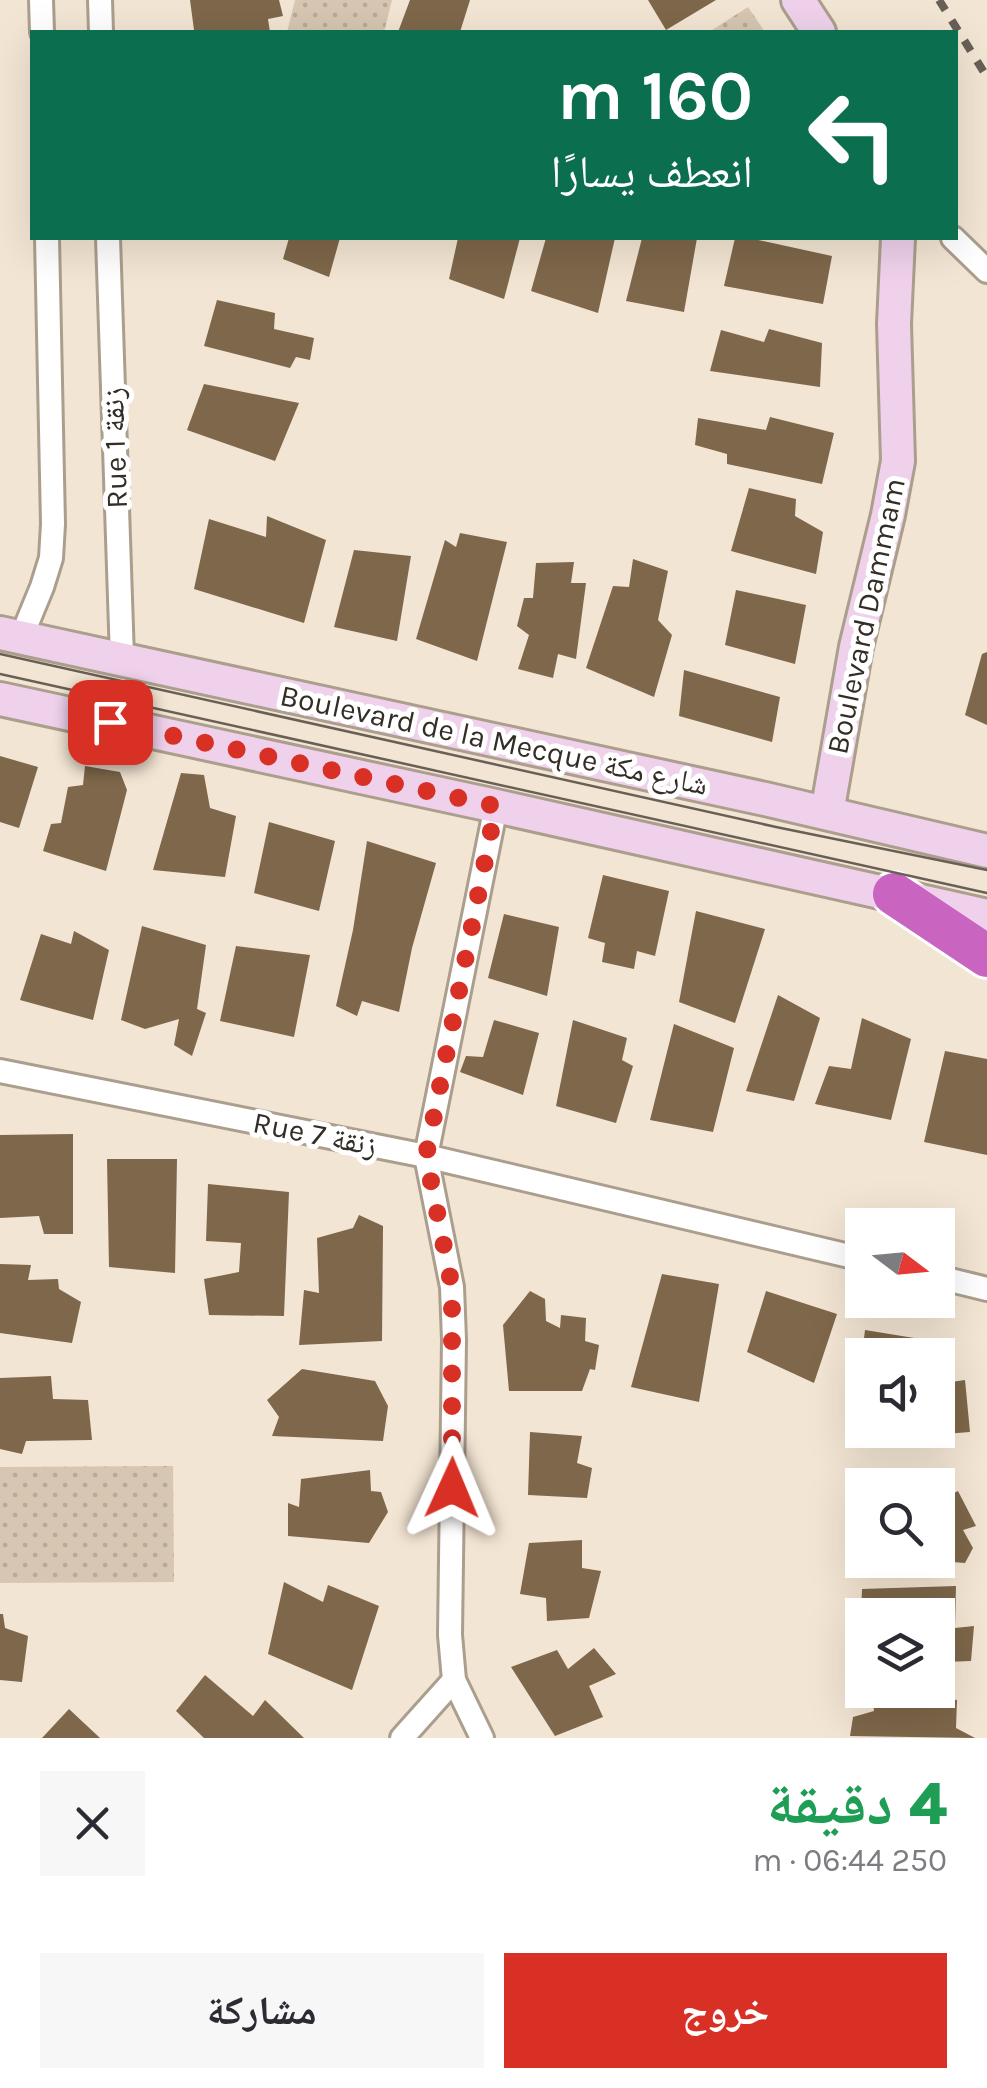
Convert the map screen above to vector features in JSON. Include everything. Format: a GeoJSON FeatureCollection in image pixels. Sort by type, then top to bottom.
{"type":"FeatureCollection","features":[{"type":"Feature","properties":{"kind":"highway"},"geometry":{"type":"LineString","coordinates":[[894,894],[987,956]]}},
{"type":"Feature","properties":{"kind":"main road"},"geometry":{"type":"LineString","coordinates":[[798,0],[819,30]]}},
{"type":"Feature","properties":{"kind":"main road","name":"Boulevard Dammam"},"geometry":{"type":"LineString","coordinates":[[827,813],[856,646],[898,461],[895,240]]}},
{"type":"Feature","properties":{"kind":"main road","name":"Boulevard de la Mecque شارع مكة"},"geometry":{"type":"LineString","coordinates":[[10,636],[987,851]]}},
{"type":"Feature","properties":{"kind":"main road","name":"Boulevard de la Mecque شارع مكة"},"geometry":{"type":"LineString","coordinates":[[0,699],[987,916]]}},
{"type":"Feature","properties":{"kind":"street"},"geometry":{"type":"LineString","coordinates":[[41,0],[42,30]]}},
{"type":"Feature","properties":{"kind":"street"},"geometry":{"type":"LineString","coordinates":[[100,0],[102,30]]}},
{"type":"Feature","properties":{"kind":"street"},"geometry":{"type":"LineString","coordinates":[[10,636],[42,588],[51,558],[46,240]]}},
{"type":"Feature","properties":{"kind":"street","name":"Rue 1 زنقة"},"geometry":{"type":"LineString","coordinates":[[108,240],[122,658]]}},
{"type":"Feature","properties":{"kind":"street"},"geometry":{"type":"LineString","coordinates":[[955,240],[987,270]]}},
{"type":"Feature","properties":{"kind":"street"},"geometry":{"type":"LineString","coordinates":[[482,1738],[454,1680],[450,1635],[452,1287],[426,1156],[496,806]]}},
{"type":"Feature","properties":{"kind":"street","name":"Rue 7 زنقة"},"geometry":{"type":"LineString","coordinates":[[0,1071],[426,1156],[845,1256]]}},
{"type":"Feature","properties":{"kind":"street"},"geometry":{"type":"LineString","coordinates":[[955,1281],[987,1289]]}},
{"type":"Feature","properties":{"kind":"street"},"geometry":{"type":"LineString","coordinates":[[402,1738],[454,1680]]}},
{"type":"Feature","properties":{"kind":"shaded area"},"geometry":{"type":"Polygon","coordinates":[[[295,0],[392,0],[384,30],[288,30],[295,0]]]}},
{"type":"Feature","properties":{"kind":"shaded area"},"geometry":{"type":"Polygon","coordinates":[[[748,7],[764,30],[712,30],[748,7]]]}},
{"type":"Feature","properties":{"kind":"shaded area"},"geometry":{"type":"Polygon","coordinates":[[[173,1466],[174,1582],[0,1583],[0,1467],[173,1466]]]}},
{"type":"Feature","properties":{"kind":"building"},"geometry":{"type":"Polygon","coordinates":[[[190,0],[279,0],[283,16],[268,19],[270,30],[194,30],[190,0]]]}},
{"type":"Feature","properties":{"kind":"building"},"geometry":{"type":"Polygon","coordinates":[[[410,0],[470,0],[461,30],[399,30],[410,0]]]}},
{"type":"Feature","properties":{"kind":"building"},"geometry":{"type":"Polygon","coordinates":[[[648,0],[716,0],[666,30],[648,0]]]}},
{"type":"Feature","properties":{"kind":"building"},"geometry":{"type":"Polygon","coordinates":[[[288,240],[339,240],[329,277],[283,259],[288,240]]]}},
{"type":"Feature","properties":{"kind":"building"},"geometry":{"type":"Polygon","coordinates":[[[458,240],[519,240],[504,299],[449,279],[458,240]]]}},
{"type":"Feature","properties":{"kind":"building"},"geometry":{"type":"Polygon","coordinates":[[[545,240],[615,240],[598,313],[531,291],[545,240]]]}},
{"type":"Feature","properties":{"kind":"building"},"geometry":{"type":"Polygon","coordinates":[[[641,240],[697,240],[684,312],[626,301],[641,240]]]}},
{"type":"Feature","properties":{"kind":"building"},"geometry":{"type":"Polygon","coordinates":[[[735,240],[758,240],[832,256],[823,304],[724,286],[735,240]]]}},
{"type":"Feature","properties":{"kind":"building"},"geometry":{"type":"Polygon","coordinates":[[[217,300],[275,313],[274,329],[314,338],[310,360],[296,357],[290,368],[204,346],[217,300]]]}},
{"type":"Feature","properties":{"kind":"building"},"geometry":{"type":"Polygon","coordinates":[[[769,329],[822,343],[820,387],[710,371],[721,330],[764,342],[769,329]]]}},
{"type":"Feature","properties":{"kind":"building"},"geometry":{"type":"Polygon","coordinates":[[[204,384],[299,403],[275,461],[187,430],[204,384]]]}},
{"type":"Feature","properties":{"kind":"building"},"geometry":{"type":"Polygon","coordinates":[[[770,417],[834,433],[822,484],[727,464],[727,454],[695,445],[698,418],[766,430],[770,417]]]}},
{"type":"Feature","properties":{"kind":"building"},"geometry":{"type":"Polygon","coordinates":[[[749,488],[796,499],[795,516],[823,532],[816,574],[731,551],[749,488]]]}},
{"type":"Feature","properties":{"kind":"building"},"geometry":{"type":"Polygon","coordinates":[[[267,516],[326,540],[304,623],[194,589],[209,519],[266,537],[267,516]]]}},
{"type":"Feature","properties":{"kind":"building"},"geometry":{"type":"Polygon","coordinates":[[[460,533],[507,542],[477,661],[416,639],[445,540],[456,547],[460,533]]]}},
{"type":"Feature","properties":{"kind":"building"},"geometry":{"type":"Polygon","coordinates":[[[354,550],[411,556],[397,641],[334,627],[354,550]]]}},
{"type":"Feature","properties":{"kind":"building"},"geometry":{"type":"Polygon","coordinates":[[[633,559],[668,571],[658,620],[672,635],[654,697],[586,668],[613,586],[629,587],[633,559]]]}},
{"type":"Feature","properties":{"kind":"building"},"geometry":{"type":"Polygon","coordinates":[[[574,562],[571,583],[586,583],[576,659],[558,654],[553,678],[518,669],[529,635],[517,626],[524,598],[533,598],[536,563],[574,562]]]}},
{"type":"Feature","properties":{"kind":"building"},"geometry":{"type":"Polygon","coordinates":[[[736,590],[806,605],[795,664],[725,645],[736,590]]]}},
{"type":"Feature","properties":{"kind":"building"},"geometry":{"type":"Polygon","coordinates":[[[987,652],[987,725],[965,715],[982,654],[987,652]]]}},
{"type":"Feature","properties":{"kind":"building"},"geometry":{"type":"Polygon","coordinates":[[[684,670],[780,697],[772,742],[679,716],[684,670]]]}},
{"type":"Feature","properties":{"kind":"building"},"geometry":{"type":"Polygon","coordinates":[[[0,756],[38,767],[19,828],[0,822],[0,756]]]}},
{"type":"Feature","properties":{"kind":"building"},"geometry":{"type":"Polygon","coordinates":[[[85,766],[120,772],[127,790],[106,871],[43,851],[51,824],[61,823],[68,787],[83,785],[85,766]]]}},
{"type":"Feature","properties":{"kind":"building"},"geometry":{"type":"Polygon","coordinates":[[[181,773],[204,775],[210,808],[236,816],[225,877],[153,870],[181,773]]]}},
{"type":"Feature","properties":{"kind":"building"},"geometry":{"type":"Polygon","coordinates":[[[269,822],[335,841],[319,911],[254,893],[269,822]]]}},
{"type":"Feature","properties":{"kind":"building"},"geometry":{"type":"Polygon","coordinates":[[[367,841],[436,863],[399,1012],[362,1001],[357,1016],[336,1006],[367,841]]]}},
{"type":"Feature","properties":{"kind":"building"},"geometry":{"type":"Polygon","coordinates":[[[603,875],[669,891],[655,956],[637,951],[634,969],[602,962],[605,943],[588,938],[603,875]]]}},
{"type":"Feature","properties":{"kind":"building"},"geometry":{"type":"Polygon","coordinates":[[[696,911],[765,929],[735,1023],[679,1002],[696,911]]]}},
{"type":"Feature","properties":{"kind":"building"},"geometry":{"type":"Polygon","coordinates":[[[504,914],[559,927],[547,996],[488,978],[504,914]]]}},
{"type":"Feature","properties":{"kind":"building"},"geometry":{"type":"Polygon","coordinates":[[[142,926],[206,945],[197,1009],[206,1013],[192,1056],[174,1045],[179,1019],[145,1029],[121,1020],[142,926]]]}},
{"type":"Feature","properties":{"kind":"building"},"geometry":{"type":"Polygon","coordinates":[[[74,931],[109,950],[93,1020],[20,1000],[41,934],[71,944],[74,931]]]}},
{"type":"Feature","properties":{"kind":"building"},"geometry":{"type":"Polygon","coordinates":[[[236,946],[310,955],[294,1037],[220,1021],[236,946]]]}},
{"type":"Feature","properties":{"kind":"building"},"geometry":{"type":"Polygon","coordinates":[[[778,995],[820,1018],[794,1101],[746,1091],[778,995]]]}},
{"type":"Feature","properties":{"kind":"building"},"geometry":{"type":"Polygon","coordinates":[[[862,1018],[911,1039],[891,1120],[815,1104],[829,1066],[851,1069],[862,1018]]]}},
{"type":"Feature","properties":{"kind":"building"},"geometry":{"type":"Polygon","coordinates":[[[494,1020],[539,1033],[523,1095],[460,1072],[466,1056],[483,1057],[494,1020]]]}},
{"type":"Feature","properties":{"kind":"building"},"geometry":{"type":"Polygon","coordinates":[[[573,1020],[627,1038],[622,1060],[633,1066],[616,1123],[556,1106],[573,1020]]]}},
{"type":"Feature","properties":{"kind":"building"},"geometry":{"type":"Polygon","coordinates":[[[674,1024],[734,1048],[713,1132],[650,1120],[674,1024]]]}},
{"type":"Feature","properties":{"kind":"building"},"geometry":{"type":"Polygon","coordinates":[[[945,1051],[987,1059],[987,1155],[924,1142],[945,1051]]]}},
{"type":"Feature","properties":{"kind":"building"},"geometry":{"type":"Polygon","coordinates":[[[73,1134],[73,1234],[44,1234],[39,1216],[0,1218],[0,1135],[73,1134]]]}},
{"type":"Feature","properties":{"kind":"building"},"geometry":{"type":"Polygon","coordinates":[[[107,1159],[177,1159],[175,1273],[109,1267],[107,1159]]]}},
{"type":"Feature","properties":{"kind":"building"},"geometry":{"type":"Polygon","coordinates":[[[208,1184],[289,1192],[284,1316],[209,1315],[204,1279],[239,1272],[241,1243],[206,1241],[208,1184]]]}},
{"type":"Feature","properties":{"kind":"building"},"geometry":{"type":"Polygon","coordinates":[[[359,1215],[383,1226],[382,1341],[299,1345],[304,1290],[319,1293],[317,1238],[353,1228],[359,1215]]]}},
{"type":"Feature","properties":{"kind":"building"},"geometry":{"type":"Polygon","coordinates":[[[0,1264],[31,1265],[28,1280],[58,1279],[59,1289],[81,1302],[72,1343],[0,1333],[0,1264]]]}},
{"type":"Feature","properties":{"kind":"building"},"geometry":{"type":"Polygon","coordinates":[[[662,1274],[719,1284],[699,1402],[631,1387],[662,1274]]]}},
{"type":"Feature","properties":{"kind":"building"},"geometry":{"type":"Polygon","coordinates":[[[530,1291],[545,1299],[546,1321],[560,1328],[561,1315],[586,1318],[585,1341],[599,1345],[595,1370],[590,1369],[582,1391],[509,1391],[503,1325],[530,1291]]]}},
{"type":"Feature","properties":{"kind":"building"},"geometry":{"type":"Polygon","coordinates":[[[766,1291],[837,1314],[814,1383],[747,1352],[766,1291]]]}},
{"type":"Feature","properties":{"kind":"building"},"geometry":{"type":"Polygon","coordinates":[[[865,1330],[914,1338],[864,1338],[865,1330]]]}},
{"type":"Feature","properties":{"kind":"building"},"geometry":{"type":"Polygon","coordinates":[[[302,1369],[375,1381],[388,1406],[383,1441],[272,1436],[279,1417],[267,1400],[302,1369]]]}},
{"type":"Feature","properties":{"kind":"building"},"geometry":{"type":"Polygon","coordinates":[[[51,1376],[53,1399],[88,1400],[92,1440],[26,1441],[22,1454],[0,1449],[0,1378],[51,1376]]]}},
{"type":"Feature","properties":{"kind":"building"},"geometry":{"type":"Polygon","coordinates":[[[965,1380],[970,1432],[955,1433],[955,1381],[965,1380]]]}},
{"type":"Feature","properties":{"kind":"building"},"geometry":{"type":"Polygon","coordinates":[[[530,1432],[582,1436],[577,1463],[592,1468],[587,1498],[528,1495],[530,1432]]]}},
{"type":"Feature","properties":{"kind":"building"},"geometry":{"type":"Polygon","coordinates":[[[370,1470],[371,1491],[381,1492],[388,1512],[369,1543],[288,1536],[288,1503],[299,1507],[301,1479],[370,1470]]]}},
{"type":"Feature","properties":{"kind":"building"},"geometry":{"type":"Polygon","coordinates":[[[958,1491],[976,1526],[963,1530],[973,1548],[965,1563],[955,1562],[958,1491]]]}},
{"type":"Feature","properties":{"kind":"building"},"geometry":{"type":"Polygon","coordinates":[[[582,1540],[582,1568],[601,1571],[589,1618],[547,1621],[546,1598],[520,1594],[529,1543],[582,1540]]]}},
{"type":"Feature","properties":{"kind":"building"},"geometry":{"type":"Polygon","coordinates":[[[284,1582],[323,1602],[328,1585],[379,1606],[352,1690],[268,1654],[284,1582]]]}},
{"type":"Feature","properties":{"kind":"building"},"geometry":{"type":"Polygon","coordinates":[[[956,1586],[955,1628],[955,1598],[862,1598],[862,1589],[956,1586]]]}},
{"type":"Feature","properties":{"kind":"building"},"geometry":{"type":"Polygon","coordinates":[[[0,1614],[5,1628],[28,1636],[22,1682],[0,1680],[0,1614]]]}},
{"type":"Feature","properties":{"kind":"building"},"geometry":{"type":"Polygon","coordinates":[[[974,1626],[971,1661],[955,1662],[955,1628],[974,1626]]]}},
{"type":"Feature","properties":{"kind":"building"},"geometry":{"type":"Polygon","coordinates":[[[594,1648],[616,1674],[589,1686],[603,1717],[555,1736],[511,1667],[557,1650],[568,1669],[594,1648]]]}},
{"type":"Feature","properties":{"kind":"building"},"geometry":{"type":"Polygon","coordinates":[[[205,1675],[253,1716],[265,1700],[304,1738],[204,1738],[176,1711],[205,1675]]]}},
{"type":"Feature","properties":{"kind":"building"},"geometry":{"type":"Polygon","coordinates":[[[957,1700],[956,1728],[975,1738],[850,1736],[853,1717],[874,1708],[955,1708],[957,1700]]]}},
{"type":"Feature","properties":{"kind":"building"},"geometry":{"type":"Polygon","coordinates":[[[69,1709],[100,1738],[42,1738],[69,1709]]]}},
{"type":"Feature","properties":{"kind":"tram line"},"geometry":{"type":"LineString","coordinates":[[0,654],[776,827],[987,870]]}},
{"type":"Feature","properties":{"kind":"tram line"},"geometry":{"type":"LineString","coordinates":[[0,674],[987,893]]}},
{"type":"Feature","properties":{"kind":"railway"},"geometry":{"type":"LineString","coordinates":[[939,0],[958,30]]}},
{"type":"Feature","properties":{"kind":"railway"},"geometry":{"type":"LineString","coordinates":[[958,30],[987,77]]}},
{"type":"Feature","properties":{"kind":"route"},"geometry":{"type":"LineString","coordinates":[[110,722],[496,806],[426,1156],[452,1287],[452,1488]]}}]}
